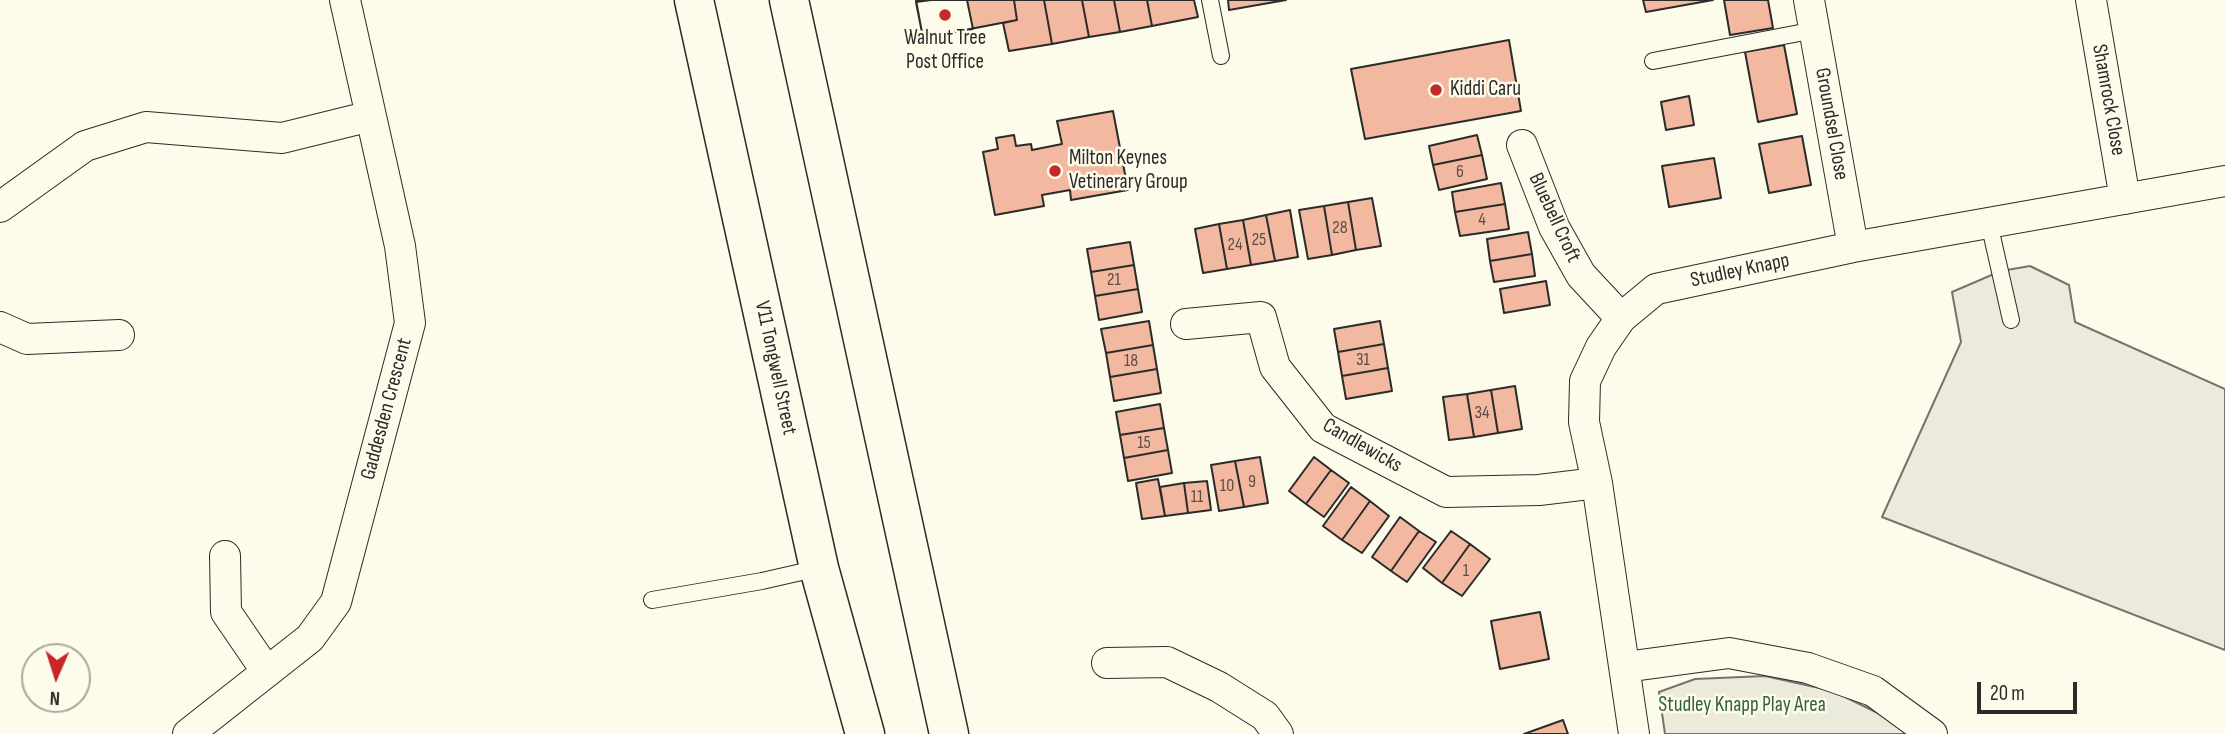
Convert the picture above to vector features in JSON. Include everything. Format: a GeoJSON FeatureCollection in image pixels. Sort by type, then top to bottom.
{"type":"FeatureCollection","features":[{"type":"Feature","properties":{"kind":"highway","name":"V11 Tongwell Street"},"geometry":{"type":"LineString","coordinates":[[694,0],[819,568],[864,734]]}},
{"type":"Feature","properties":{"kind":"highway"},"geometry":{"type":"LineString","coordinates":[[789,0],[950,734]]}},
{"type":"Feature","properties":{"kind":"street","name":"Gaddesden Crescent"},"geometry":{"type":"LineString","coordinates":[[188,734],[310,638],[337,602],[410,323],[400,246],[345,0]]}},
{"type":"Feature","properties":{"kind":"street","name":"Groundsel Close"},"geometry":{"type":"LineString","coordinates":[[1810,0],[1853,247]]}},
{"type":"Feature","properties":{"kind":"street","name":"Shamrock Close"},"geometry":{"type":"LineString","coordinates":[[2091,0],[2125,200]]}},
{"type":"Feature","properties":{"kind":"street"},"geometry":{"type":"LineString","coordinates":[[0,207],[85,146],[146,127],[282,138],[372,116]]}},
{"type":"Feature","properties":{"kind":"street","name":"Bluebell Croft"},"geometry":{"type":"LineString","coordinates":[[1522,145],[1554,227],[1581,275],[1621,318]]}},
{"type":"Feature","properties":{"kind":"street","name":"Studley Knapp"},"geometry":{"type":"LineString","coordinates":[[1634,734],[1597,484],[1584,422],[1585,381],[1601,347],[1621,318],[1656,289],[1853,247],[2225,181]]}},
{"type":"Feature","properties":{"kind":"street","name":"Candlewicks"},"geometry":{"type":"LineString","coordinates":[[1186,324],[1261,317],[1275,367],[1323,428],[1446,492],[1539,490],[1597,484]]}},
{"type":"Feature","properties":{"kind":"street"},"geometry":{"type":"LineString","coordinates":[[0,327],[27,339],[119,335]]}},
{"type":"Feature","properties":{"kind":"street"},"geometry":{"type":"LineString","coordinates":[[225,556],[226,612],[267,672]]}},
{"type":"Feature","properties":{"kind":"street"},"geometry":{"type":"LineString","coordinates":[[1625,667],[1729,653],[1808,667],[1874,691],[1932,734]]}},
{"type":"Feature","properties":{"kind":"street"},"geometry":{"type":"LineString","coordinates":[[1107,663],[1167,662],[1219,687],[1265,716],[1278,734]]}},
{"type":"Feature","properties":{"kind":"lane"},"geometry":{"type":"LineString","coordinates":[[1210,0],[1221,56]]}},
{"type":"Feature","properties":{"kind":"lane"},"geometry":{"type":"LineString","coordinates":[[1653,61],[1815,30]]}},
{"type":"Feature","properties":{"kind":"lane"},"geometry":{"type":"LineString","coordinates":[[1989,223],[2011,320]]}},
{"type":"Feature","properties":{"kind":"lane"},"geometry":{"type":"LineString","coordinates":[[652,600],[819,568]]}},
{"type":"Feature","properties":{"kind":"green space"},"geometry":{"type":"Polygon","coordinates":[[[2030,266],[2069,285],[2075,322],[2225,389],[2225,650],[1882,517],[1961,342],[1952,292],[2001,271],[2030,266]]]}},
{"type":"Feature","properties":{"kind":"green space","name":"Studley Knapp Play Area"},"geometry":{"type":"Polygon","coordinates":[[[1765,676],[1833,691],[1894,721],[1909,734],[1665,734],[1659,692],[1695,679],[1765,676]]]}},
{"type":"Feature","properties":{"kind":"building"},"geometry":{"type":"Polygon","coordinates":[[[916,0],[1014,0],[1017,20],[923,38],[916,0]]]}},
{"type":"Feature","properties":{"kind":"building","name":"Walnut Tree Post Office"},"geometry":{"type":"Polygon","coordinates":[[[967,0],[973,29],[923,38],[916,2],[967,0]]]}},
{"type":"Feature","properties":{"kind":"building"},"geometry":{"type":"Polygon","coordinates":[[[1014,0],[1044,0],[1052,44],[1009,51],[1003,23],[1017,20],[1014,0]]]}},
{"type":"Feature","properties":{"kind":"building"},"geometry":{"type":"Polygon","coordinates":[[[1044,0],[1082,0],[1089,37],[1052,44],[1044,0]]]}},
{"type":"Feature","properties":{"kind":"building"},"geometry":{"type":"Polygon","coordinates":[[[1082,0],[1114,0],[1120,32],[1089,37],[1082,0]]]}},
{"type":"Feature","properties":{"kind":"building"},"geometry":{"type":"Polygon","coordinates":[[[1114,0],[1147,0],[1152,26],[1120,32],[1114,0]]]}},
{"type":"Feature","properties":{"kind":"building"},"geometry":{"type":"Polygon","coordinates":[[[1147,0],[1194,0],[1198,17],[1152,26],[1147,0]]]}},
{"type":"Feature","properties":{"kind":"building"},"geometry":{"type":"Polygon","coordinates":[[[1228,0],[1286,0],[1229,10],[1228,0]]]}},
{"type":"Feature","properties":{"kind":"building"},"geometry":{"type":"Polygon","coordinates":[[[1643,0],[1713,0],[1646,12],[1643,0]]]}},
{"type":"Feature","properties":{"kind":"building"},"geometry":{"type":"Polygon","coordinates":[[[1724,0],[1768,0],[1773,28],[1730,35],[1724,0]]]}},
{"type":"Feature","properties":{"kind":"building","name":"Kiddi Caru"},"geometry":{"type":"Polygon","coordinates":[[[1509,40],[1521,111],[1365,139],[1351,69],[1509,40]]]}},
{"type":"Feature","properties":{"kind":"building"},"geometry":{"type":"Polygon","coordinates":[[[1784,45],[1797,114],[1758,122],[1745,52],[1784,45]]]}},
{"type":"Feature","properties":{"kind":"building"},"geometry":{"type":"Polygon","coordinates":[[[1689,96],[1694,125],[1666,130],[1661,102],[1689,96]]]}},
{"type":"Feature","properties":{"kind":"building","name":"Milton Keynes Vetinerary Group"},"geometry":{"type":"Polygon","coordinates":[[[1113,111],[1128,190],[1071,200],[1070,190],[1042,195],[1044,206],[995,215],[983,152],[998,149],[996,138],[1014,135],[1016,146],[1031,144],[1032,150],[1062,144],[1057,121],[1113,111]]]}},
{"type":"Feature","properties":{"kind":"building"},"geometry":{"type":"Polygon","coordinates":[[[1477,135],[1482,155],[1433,165],[1429,146],[1477,135]]]}},
{"type":"Feature","properties":{"kind":"building"},"geometry":{"type":"Polygon","coordinates":[[[1802,136],[1811,185],[1769,193],[1759,144],[1802,136]]]}},
{"type":"Feature","properties":{"kind":"building"},"geometry":{"type":"Polygon","coordinates":[[[1482,155],[1487,179],[1439,190],[1433,165],[1482,155]]]}},
{"type":"Feature","properties":{"kind":"building"},"geometry":{"type":"Polygon","coordinates":[[[1714,158],[1721,198],[1669,207],[1662,166],[1714,158]]]}},
{"type":"Feature","properties":{"kind":"building"},"geometry":{"type":"Polygon","coordinates":[[[1501,183],[1505,204],[1455,212],[1452,192],[1501,183]]]}},
{"type":"Feature","properties":{"kind":"building"},"geometry":{"type":"Polygon","coordinates":[[[1372,198],[1381,246],[1356,250],[1348,202],[1372,198]]]}},
{"type":"Feature","properties":{"kind":"building"},"geometry":{"type":"Polygon","coordinates":[[[1348,202],[1356,250],[1332,255],[1324,206],[1348,202]]]}},
{"type":"Feature","properties":{"kind":"building"},"geometry":{"type":"Polygon","coordinates":[[[1505,204],[1509,229],[1460,236],[1455,212],[1505,204]]]}},
{"type":"Feature","properties":{"kind":"building"},"geometry":{"type":"Polygon","coordinates":[[[1324,206],[1332,255],[1308,259],[1299,210],[1324,206]]]}},
{"type":"Feature","properties":{"kind":"building"},"geometry":{"type":"Polygon","coordinates":[[[1290,210],[1298,257],[1275,261],[1266,215],[1290,210]]]}},
{"type":"Feature","properties":{"kind":"building"},"geometry":{"type":"Polygon","coordinates":[[[1266,215],[1275,261],[1251,265],[1243,220],[1266,215]]]}},
{"type":"Feature","properties":{"kind":"building"},"geometry":{"type":"Polygon","coordinates":[[[1243,220],[1251,265],[1227,269],[1219,224],[1243,220]]]}},
{"type":"Feature","properties":{"kind":"building"},"geometry":{"type":"Polygon","coordinates":[[[1219,224],[1227,269],[1203,273],[1195,229],[1219,224]]]}},
{"type":"Feature","properties":{"kind":"building"},"geometry":{"type":"Polygon","coordinates":[[[1528,232],[1532,254],[1490,261],[1487,239],[1528,232]]]}},
{"type":"Feature","properties":{"kind":"building"},"geometry":{"type":"Polygon","coordinates":[[[1130,242],[1134,265],[1091,272],[1087,249],[1130,242]]]}},
{"type":"Feature","properties":{"kind":"building"},"geometry":{"type":"Polygon","coordinates":[[[1532,254],[1535,276],[1494,282],[1490,261],[1532,254]]]}},
{"type":"Feature","properties":{"kind":"building"},"geometry":{"type":"Polygon","coordinates":[[[1134,265],[1138,289],[1095,296],[1091,272],[1134,265]]]}},
{"type":"Feature","properties":{"kind":"building"},"geometry":{"type":"Polygon","coordinates":[[[1546,281],[1550,305],[1504,313],[1500,289],[1546,281]]]}},
{"type":"Feature","properties":{"kind":"building"},"geometry":{"type":"Polygon","coordinates":[[[1138,289],[1142,312],[1099,320],[1095,296],[1138,289]]]}},
{"type":"Feature","properties":{"kind":"building"},"geometry":{"type":"Polygon","coordinates":[[[1149,321],[1153,345],[1106,353],[1101,329],[1149,321]]]}},
{"type":"Feature","properties":{"kind":"building"},"geometry":{"type":"Polygon","coordinates":[[[1380,321],[1384,344],[1338,352],[1334,329],[1380,321]]]}},
{"type":"Feature","properties":{"kind":"building"},"geometry":{"type":"Polygon","coordinates":[[[1384,344],[1388,368],[1342,376],[1338,352],[1384,344]]]}},
{"type":"Feature","properties":{"kind":"building"},"geometry":{"type":"Polygon","coordinates":[[[1153,345],[1157,369],[1110,377],[1106,353],[1153,345]]]}},
{"type":"Feature","properties":{"kind":"building"},"geometry":{"type":"Polygon","coordinates":[[[1388,368],[1392,391],[1346,399],[1342,376],[1388,368]]]}},
{"type":"Feature","properties":{"kind":"building"},"geometry":{"type":"Polygon","coordinates":[[[1157,369],[1161,393],[1114,401],[1110,377],[1157,369]]]}},
{"type":"Feature","properties":{"kind":"building"},"geometry":{"type":"Polygon","coordinates":[[[1515,386],[1522,429],[1498,433],[1491,390],[1515,386]]]}},
{"type":"Feature","properties":{"kind":"building"},"geometry":{"type":"Polygon","coordinates":[[[1491,390],[1498,433],[1474,437],[1467,394],[1491,390]]]}},
{"type":"Feature","properties":{"kind":"building"},"geometry":{"type":"Polygon","coordinates":[[[1467,394],[1474,437],[1449,440],[1443,397],[1467,394]]]}},
{"type":"Feature","properties":{"kind":"building"},"geometry":{"type":"Polygon","coordinates":[[[1160,404],[1164,428],[1120,435],[1116,412],[1160,404]]]}},
{"type":"Feature","properties":{"kind":"building"},"geometry":{"type":"Polygon","coordinates":[[[1164,428],[1168,450],[1124,458],[1120,435],[1164,428]]]}},
{"type":"Feature","properties":{"kind":"building"},"geometry":{"type":"Polygon","coordinates":[[[1168,450],[1172,473],[1128,481],[1124,458],[1168,450]]]}},
{"type":"Feature","properties":{"kind":"building"},"geometry":{"type":"Polygon","coordinates":[[[1260,457],[1268,503],[1244,507],[1235,461],[1260,457]]]}},
{"type":"Feature","properties":{"kind":"building"},"geometry":{"type":"Polygon","coordinates":[[[1314,457],[1331,470],[1306,504],[1289,491],[1314,457]]]}},
{"type":"Feature","properties":{"kind":"building"},"geometry":{"type":"Polygon","coordinates":[[[1235,461],[1244,507],[1219,511],[1211,465],[1235,461]]]}},
{"type":"Feature","properties":{"kind":"building"},"geometry":{"type":"Polygon","coordinates":[[[1331,470],[1349,483],[1324,517],[1306,504],[1331,470]]]}},
{"type":"Feature","properties":{"kind":"building"},"geometry":{"type":"Polygon","coordinates":[[[1158,479],[1165,516],[1142,519],[1136,483],[1158,479]]]}},
{"type":"Feature","properties":{"kind":"building"},"geometry":{"type":"Polygon","coordinates":[[[1207,481],[1211,510],[1188,513],[1184,483],[1207,481]]]}},
{"type":"Feature","properties":{"kind":"building"},"geometry":{"type":"Polygon","coordinates":[[[1184,483],[1188,513],[1165,516],[1160,487],[1184,483]]]}},
{"type":"Feature","properties":{"kind":"building"},"geometry":{"type":"Polygon","coordinates":[[[1351,487],[1370,501],[1342,540],[1323,526],[1351,487]]]}},
{"type":"Feature","properties":{"kind":"building"},"geometry":{"type":"Polygon","coordinates":[[[1370,501],[1389,516],[1362,553],[1342,540],[1370,501]]]}},
{"type":"Feature","properties":{"kind":"building"},"geometry":{"type":"Polygon","coordinates":[[[1400,517],[1419,531],[1391,571],[1372,557],[1400,517]]]}},
{"type":"Feature","properties":{"kind":"building"},"geometry":{"type":"Polygon","coordinates":[[[1419,531],[1436,542],[1407,582],[1391,571],[1419,531]]]}},
{"type":"Feature","properties":{"kind":"building"},"geometry":{"type":"Polygon","coordinates":[[[1451,531],[1470,544],[1442,583],[1423,568],[1451,531]]]}},
{"type":"Feature","properties":{"kind":"building"},"geometry":{"type":"Polygon","coordinates":[[[1470,544],[1490,559],[1462,596],[1442,583],[1470,544]]]}},
{"type":"Feature","properties":{"kind":"building"},"geometry":{"type":"Polygon","coordinates":[[[1540,612],[1549,659],[1500,669],[1491,621],[1540,612]]]}},
{"type":"Feature","properties":{"kind":"building"},"geometry":{"type":"Polygon","coordinates":[[[1563,720],[1568,734],[1524,734],[1563,720]]]}},
{"type":"Feature","properties":{"kind":"place","name":"Walnut Tree Post Office"},"geometry":{"type":"Point","coordinates":[945,15]}},
{"type":"Feature","properties":{"kind":"place","name":"Kiddi Caru"},"geometry":{"type":"Point","coordinates":[1436,90]}},
{"type":"Feature","properties":{"kind":"place","name":"Milton Keynes Vetinerary Group"},"geometry":{"type":"Point","coordinates":[1055,171]}}]}
